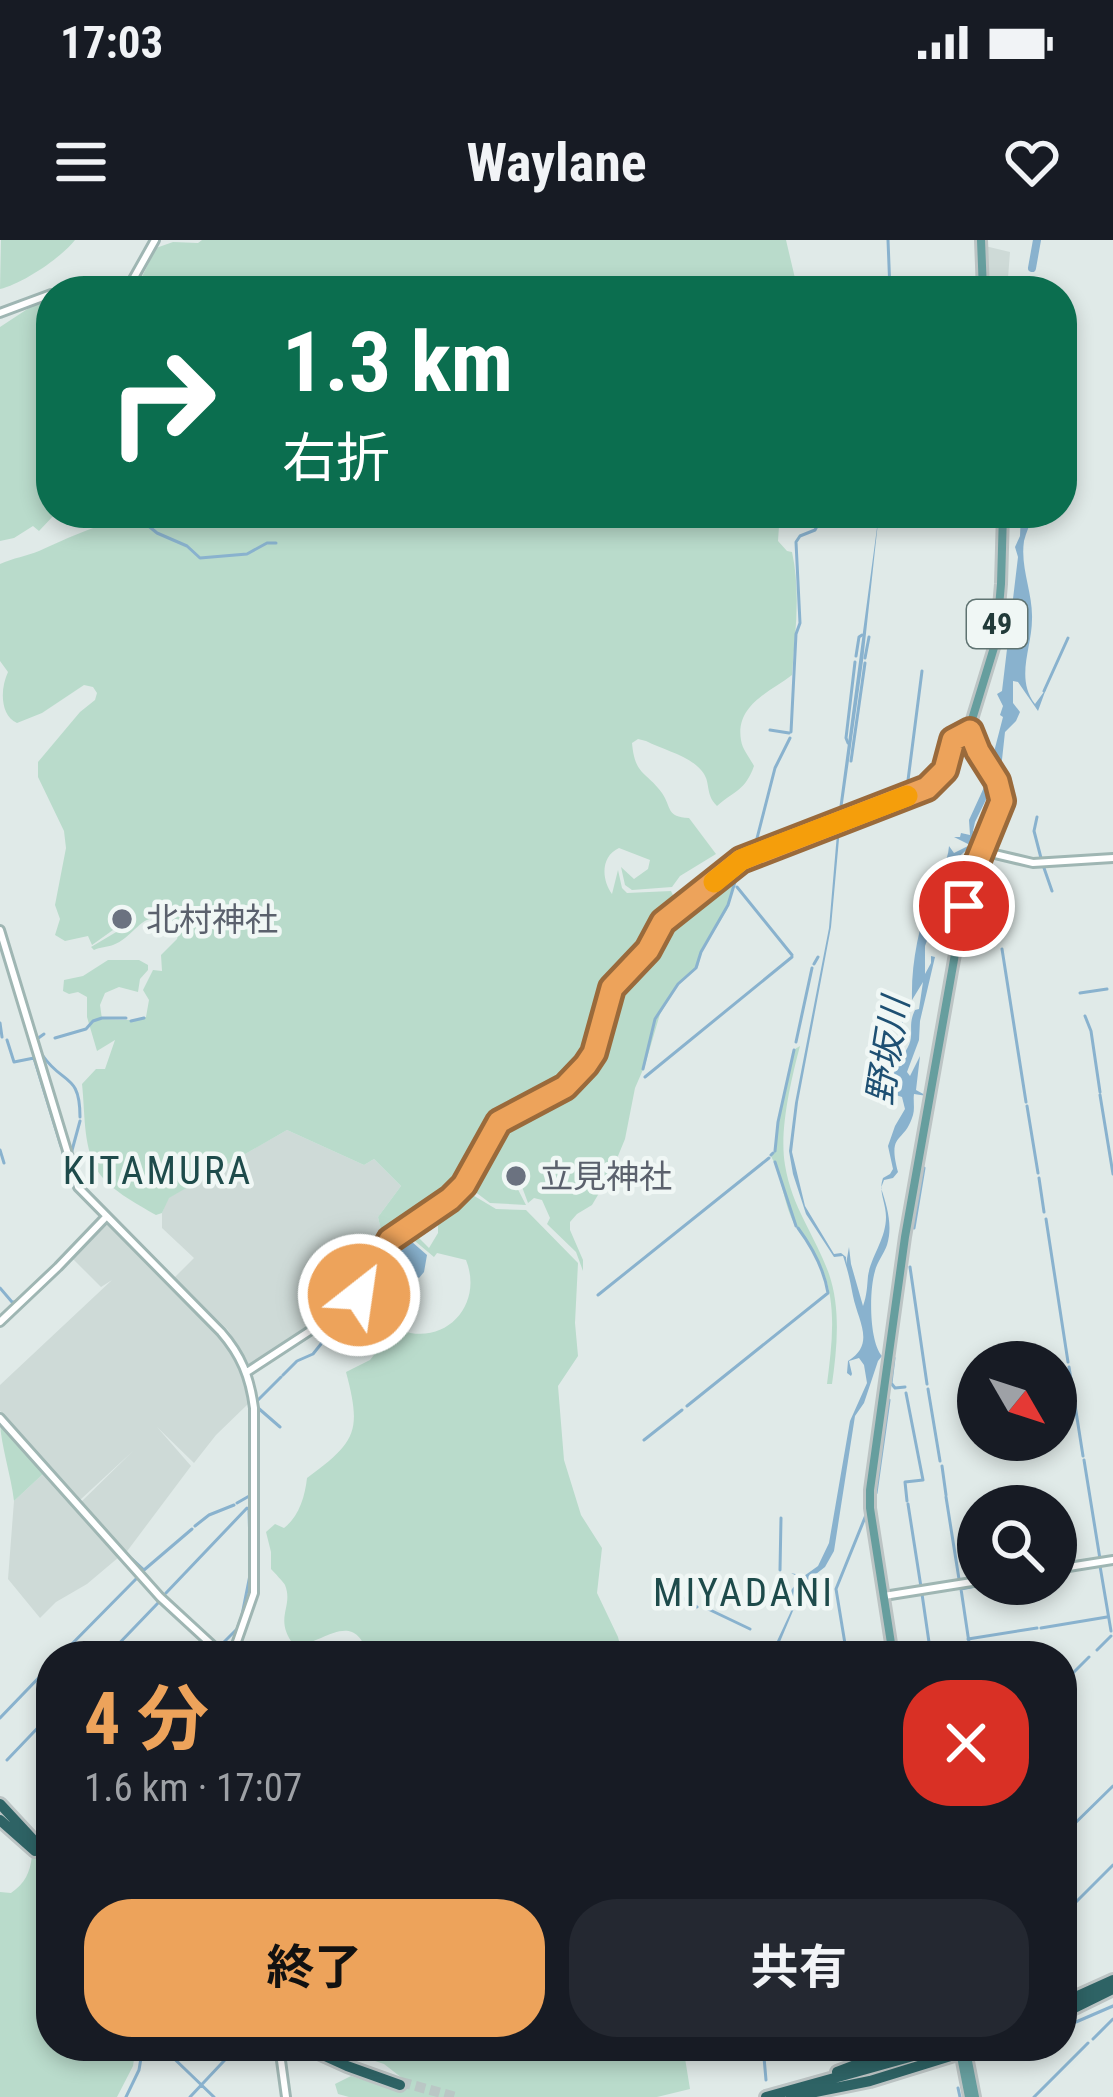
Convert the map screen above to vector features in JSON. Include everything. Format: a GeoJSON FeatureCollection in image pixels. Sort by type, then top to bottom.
{"type":"FeatureCollection","features":[{"type":"Feature","properties":{"kind":"highway"},"geometry":{"type":"LineString","coordinates":[[0,1804],[36,1845]]}},
{"type":"Feature","properties":{"kind":"highway"},"geometry":{"type":"LineString","coordinates":[[0,1818],[36,1849]]}},
{"type":"Feature","properties":{"kind":"highway"},"geometry":{"type":"LineString","coordinates":[[1077,1998],[1113,1982]]}},
{"type":"Feature","properties":{"kind":"highway"},"geometry":{"type":"LineString","coordinates":[[343,2061],[400,2084]]}},
{"type":"Feature","properties":{"kind":"highway"},"geometry":{"type":"LineString","coordinates":[[791,2097],[873,2061]]}},
{"type":"Feature","properties":{"kind":"highway"},"geometry":{"type":"LineString","coordinates":[[777,2097],[910,2061]]}},
{"type":"Feature","properties":{"kind":"highway"},"geometry":{"type":"LineString","coordinates":[[753,2097],[870,2081],[923,2061]]}},
{"type":"Feature","properties":{"kind":"highway"},"geometry":{"type":"LineString","coordinates":[[766,2097],[824,2084]]}},
{"type":"Feature","properties":{"kind":"main road"},"geometry":{"type":"LineString","coordinates":[[982,240],[983,276]]}},
{"type":"Feature","properties":{"kind":"main road","name":"49"},"geometry":{"type":"LineString","coordinates":[[971,734],[971,718],[996,641],[1003,528]]}},
{"type":"Feature","properties":{"kind":"main road"},"geometry":{"type":"LineString","coordinates":[[891,1641],[870,1508],[872,1471],[905,1237],[955,952],[964,906],[999,812],[1000,789],[971,734]]}},
{"type":"Feature","properties":{"kind":"main road"},"geometry":{"type":"LineString","coordinates":[[959,2061],[972,2097]]}},
{"type":"Feature","properties":{"kind":"street"},"geometry":{"type":"LineString","coordinates":[[135,276],[155,240]]}},
{"type":"Feature","properties":{"kind":"street"},"geometry":{"type":"LineString","coordinates":[[0,313],[36,300]]}},
{"type":"Feature","properties":{"kind":"street"},"geometry":{"type":"LineString","coordinates":[[247,1372],[351,1304],[390,1240],[464,1185],[499,1122],[575,1078],[594,1053],[612,988],[648,950],[663,922],[741,860],[927,788],[945,770],[953,740],[971,734]]}},
{"type":"Feature","properties":{"kind":"street"},"geometry":{"type":"LineString","coordinates":[[982,851],[1033,863],[1113,858]]}},
{"type":"Feature","properties":{"kind":"street"},"geometry":{"type":"LineString","coordinates":[[0,929],[74,1178],[106,1217],[221,1332],[247,1372],[254,1408],[254,1593],[234,1641]]}},
{"type":"Feature","properties":{"kind":"street"},"geometry":{"type":"LineString","coordinates":[[0,1322],[106,1217]]}},
{"type":"Feature","properties":{"kind":"street"},"geometry":{"type":"LineString","coordinates":[[0,1418],[160,1597],[211,1641]]}},
{"type":"Feature","properties":{"kind":"street"},"geometry":{"type":"LineString","coordinates":[[1077,1566],[1113,1560]]}},
{"type":"Feature","properties":{"kind":"street"},"geometry":{"type":"LineString","coordinates":[[884,1596],[957,1584]]}},
{"type":"Feature","properties":{"kind":"street"},"geometry":{"type":"LineString","coordinates":[[281,2061],[286,2097]]}},
{"type":"Feature","properties":{"kind":"shaded area"},"geometry":{"type":"Polygon","coordinates":[[[985,246],[1010,252],[1008,276],[986,276],[985,246]]]}},
{"type":"Feature","properties":{"kind":"shaded area"},"geometry":{"type":"Polygon","coordinates":[[[287,1130],[364,1165],[374,1159],[401,1186],[378,1217],[383,1238],[358,1292],[250,1366],[228,1330],[174,1278],[194,1258],[162,1228],[162,1213],[168,1198],[287,1130]]]}},
{"type":"Feature","properties":{"kind":"shaded area"},"geometry":{"type":"Polygon","coordinates":[[[106,1221],[220,1336],[245,1379],[248,1404],[194,1463],[157,1427],[191,1466],[125,1554],[80,1503],[133,1451],[80,1500],[0,1411],[0,1385],[112,1280],[101,1287],[71,1257],[106,1221]]]}},
{"type":"Feature","properties":{"kind":"shaded area"},"geometry":{"type":"Polygon","coordinates":[[[44,1473],[119,1557],[40,1618],[8,1579],[14,1501],[44,1473]]]}},
{"type":"Feature","properties":{"kind":"green space"},"geometry":{"type":"Polygon","coordinates":[[[1,240],[75,240],[40,269],[0,289],[1,240]]]}},
{"type":"Feature","properties":{"kind":"green space"},"geometry":{"type":"Polygon","coordinates":[[[786,240],[794,276],[142,276],[156,248],[173,242],[786,240]]]}},
{"type":"Feature","properties":{"kind":"green space"},"geometry":{"type":"Polygon","coordinates":[[[36,305],[36,528],[42,528],[39,531],[33,526],[0,541],[0,327],[36,305]]]}},
{"type":"Feature","properties":{"kind":"green space"},"geometry":{"type":"Polygon","coordinates":[[[779,528],[778,541],[792,552],[796,614],[792,675],[756,701],[743,717],[742,743],[754,766],[747,781],[717,806],[696,765],[646,741],[632,743],[639,768],[671,811],[689,818],[716,854],[680,876],[672,887],[632,890],[625,885],[621,867],[634,879],[648,869],[650,860],[619,848],[609,856],[605,875],[612,894],[618,870],[627,893],[671,891],[673,895],[671,912],[644,952],[608,990],[589,1057],[561,1086],[500,1117],[454,1193],[389,1236],[367,1271],[383,1239],[378,1217],[401,1186],[374,1159],[364,1165],[287,1130],[169,1198],[156,1215],[114,1189],[92,1159],[82,1084],[96,1069],[105,1069],[115,1040],[97,1051],[87,1017],[87,997],[63,991],[64,980],[83,976],[108,960],[139,960],[148,970],[138,992],[119,987],[105,993],[100,1005],[102,1019],[146,1017],[149,1000],[143,990],[153,970],[162,971],[161,955],[179,932],[167,922],[150,919],[113,945],[94,950],[91,947],[128,921],[118,916],[113,930],[92,945],[88,936],[65,941],[55,935],[60,919],[55,905],[66,848],[64,831],[38,777],[38,762],[97,693],[84,685],[42,713],[17,723],[7,714],[3,693],[8,672],[0,661],[0,564],[86,530],[779,528]]]}},
{"type":"Feature","properties":{"kind":"green space"},"geometry":{"type":"Polygon","coordinates":[[[750,860],[737,878],[727,910],[702,951],[698,967],[676,987],[660,1014],[611,1173],[592,1205],[570,1222],[583,1271],[576,1252],[547,1224],[550,1218],[542,1200],[534,1198],[528,1203],[515,1168],[510,1174],[526,1205],[490,1203],[470,1188],[469,1181],[501,1124],[558,1091],[587,1066],[616,987],[669,921],[750,860]]]}},
{"type":"Feature","properties":{"kind":"green space"},"geometry":{"type":"Polygon","coordinates":[[[800,1046],[787,1106],[784,1152],[793,1195],[833,1287],[837,1329],[832,1384],[827,1384],[832,1323],[826,1278],[791,1217],[771,1156],[795,1049],[800,1046]]]}},
{"type":"Feature","properties":{"kind":"green space"},"geometry":{"type":"Polygon","coordinates":[[[466,1191],[496,1209],[526,1210],[578,1263],[578,1356],[558,1386],[564,1460],[581,1515],[602,1548],[597,1593],[619,1641],[362,1641],[346,1631],[312,1641],[291,1641],[288,1636],[284,1620],[287,1593],[271,1569],[266,1532],[275,1524],[284,1528],[294,1518],[307,1478],[336,1455],[351,1434],[354,1409],[346,1372],[370,1360],[400,1330],[432,1333],[445,1327],[457,1318],[470,1292],[466,1260],[437,1253],[434,1257],[403,1231],[428,1218],[415,1234],[429,1248],[438,1233],[438,1209],[466,1191]]]}},
{"type":"Feature","properties":{"kind":"green space"},"geometry":{"type":"Polygon","coordinates":[[[0,1423],[44,1473],[14,1501],[2,1441],[0,1423]]]}},
{"type":"Feature","properties":{"kind":"green space"},"geometry":{"type":"Polygon","coordinates":[[[32,1856],[36,1859],[36,2061],[134,2061],[117,2097],[0,2097],[0,1892],[11,1893],[28,1873],[32,1856]]]}},
{"type":"Feature","properties":{"kind":"green space"},"geometry":{"type":"Polygon","coordinates":[[[375,2061],[685,2061],[690,2089],[657,2097],[338,2094],[335,2084],[351,2076],[399,2091],[402,2078],[375,2061]]]}},
{"type":"Feature","properties":{"kind":"water"},"geometry":{"type":"Polygon","coordinates":[[[877,528],[831,927],[792,1152],[805,1206],[834,1254],[841,1253],[846,1257],[846,1264],[849,1247],[863,1306],[885,1225],[881,1190],[887,1209],[889,1231],[875,1271],[871,1303],[872,1328],[882,1356],[855,1416],[834,1551],[825,1567],[794,1591],[792,1603],[798,1599],[777,1641],[791,1611],[786,1603],[801,1578],[791,1573],[804,1576],[818,1566],[829,1543],[850,1421],[867,1383],[859,1358],[849,1361],[852,1374],[847,1373],[848,1361],[863,1340],[843,1256],[834,1257],[806,1214],[789,1151],[829,928],[839,810],[877,528]]]}},
{"type":"Feature","properties":{"kind":"water"},"geometry":{"type":"Polygon","coordinates":[[[1020,528],[1028,528],[1023,551],[1032,619],[1026,684],[1035,704],[1046,689],[1038,711],[1013,681],[1013,703],[1020,712],[1005,732],[1001,769],[975,822],[973,831],[981,837],[953,862],[925,946],[925,974],[931,956],[935,957],[919,1040],[907,1072],[910,1076],[920,1056],[916,1090],[927,1096],[914,1094],[913,1115],[894,1150],[898,1172],[881,1187],[883,1178],[893,1169],[888,1146],[905,1109],[902,1097],[881,1090],[890,1091],[901,1082],[894,1077],[895,1049],[902,1037],[903,1013],[903,1039],[897,1050],[899,1059],[909,1045],[912,1017],[919,1009],[923,982],[912,1000],[913,972],[931,892],[949,846],[954,853],[970,845],[954,837],[970,835],[969,820],[986,783],[1003,717],[997,694],[1002,691],[1018,557],[1015,547],[1020,528]]]}},
{"type":"Feature","properties":{"kind":"water"},"geometry":{"type":"Polygon","coordinates":[[[404,1235],[427,1255],[419,1278],[388,1255],[404,1235]]]}},
{"type":"Feature","properties":{"kind":"waterway"},"geometry":{"type":"LineString","coordinates":[[888,240],[889,276]]}},
{"type":"Feature","properties":{"kind":"waterway","name":"野坂川"},"geometry":{"type":"LineString","coordinates":[[1032,268],[1037,240]]}},
{"type":"Feature","properties":{"kind":"waterway"},"geometry":{"type":"LineString","coordinates":[[151,528],[200,558],[247,554],[276,543]]}},
{"type":"Feature","properties":{"kind":"waterway"},"geometry":{"type":"LineString","coordinates":[[791,732],[800,623],[796,542],[816,528]]}},
{"type":"Feature","properties":{"kind":"waterway"},"geometry":{"type":"LineString","coordinates":[[856,656],[862,635]]}},
{"type":"Feature","properties":{"kind":"waterway"},"geometry":{"type":"LineString","coordinates":[[865,658],[869,637]]}},
{"type":"Feature","properties":{"kind":"waterway"},"geometry":{"type":"LineString","coordinates":[[1044,691],[1068,638]]}},
{"type":"Feature","properties":{"kind":"waterway"},"geometry":{"type":"LineString","coordinates":[[848,743],[855,662]]}},
{"type":"Feature","properties":{"kind":"waterway"},"geometry":{"type":"LineString","coordinates":[[851,761],[865,663]]}},
{"type":"Feature","properties":{"kind":"waterway"},"geometry":{"type":"LineString","coordinates":[[907,788],[922,671]]}},
{"type":"Feature","properties":{"kind":"waterway"},"geometry":{"type":"LineString","coordinates":[[770,730],[789,733]]}},
{"type":"Feature","properties":{"kind":"waterway"},"geometry":{"type":"LineString","coordinates":[[754,850],[775,768],[790,738]]}},
{"type":"Feature","properties":{"kind":"waterway"},"geometry":{"type":"LineString","coordinates":[[1037,817],[1034,831],[1041,858]]}},
{"type":"Feature","properties":{"kind":"waterway"},"geometry":{"type":"LineString","coordinates":[[643,1069],[655,1019],[678,984],[696,968],[748,859]]}},
{"type":"Feature","properties":{"kind":"waterway"},"geometry":{"type":"LineString","coordinates":[[1093,863],[1113,861]]}},
{"type":"Feature","properties":{"kind":"waterway"},"geometry":{"type":"LineString","coordinates":[[1052,891],[1047,865],[1088,863]]}},
{"type":"Feature","properties":{"kind":"waterway"},"geometry":{"type":"LineString","coordinates":[[737,887],[792,955]]}},
{"type":"Feature","properties":{"kind":"waterway"},"geometry":{"type":"LineString","coordinates":[[1002,949],[1026,1102]]}},
{"type":"Feature","properties":{"kind":"waterway"},"geometry":{"type":"LineString","coordinates":[[645,1077],[792,957]]}},
{"type":"Feature","properties":{"kind":"waterway"},"geometry":{"type":"LineString","coordinates":[[814,964],[818,957]]}},
{"type":"Feature","properties":{"kind":"waterway"},"geometry":{"type":"LineString","coordinates":[[796,1042],[812,968]]}},
{"type":"Feature","properties":{"kind":"waterway"},"geometry":{"type":"LineString","coordinates":[[1080,993],[1107,989]]}},
{"type":"Feature","properties":{"kind":"waterway"},"geometry":{"type":"LineString","coordinates":[[1085,1016],[1100,1092]]}},
{"type":"Feature","properties":{"kind":"waterway"},"geometry":{"type":"LineString","coordinates":[[55,1038],[86,1029],[102,1018],[126,1018]]}},
{"type":"Feature","properties":{"kind":"waterway"},"geometry":{"type":"LineString","coordinates":[[131,1021],[144,1018]]}},
{"type":"Feature","properties":{"kind":"waterway"},"geometry":{"type":"LineString","coordinates":[[0,1023],[2,1037]]}},
{"type":"Feature","properties":{"kind":"waterway"},"geometry":{"type":"LineString","coordinates":[[37,1039],[44,1034]]}},
{"type":"Feature","properties":{"kind":"waterway"},"geometry":{"type":"LineString","coordinates":[[7,1040],[14,1062],[34,1058],[61,1146]]}},
{"type":"Feature","properties":{"kind":"waterway"},"geometry":{"type":"LineString","coordinates":[[775,1151],[794,1050]]}},
{"type":"Feature","properties":{"kind":"waterway"},"geometry":{"type":"LineString","coordinates":[[43,1056],[74,1086],[80,1117]]}},
{"type":"Feature","properties":{"kind":"waterway"},"geometry":{"type":"LineString","coordinates":[[1100,1095],[1113,1174]]}},
{"type":"Feature","properties":{"kind":"waterway"},"geometry":{"type":"LineString","coordinates":[[1027,1106],[1038,1173]]}},
{"type":"Feature","properties":{"kind":"waterway"},"geometry":{"type":"LineString","coordinates":[[71,1154],[80,1121]]}},
{"type":"Feature","properties":{"kind":"waterway"},"geometry":{"type":"LineString","coordinates":[[0,1150],[4,1163]]}},
{"type":"Feature","properties":{"kind":"waterway"},"geometry":{"type":"LineString","coordinates":[[63,1153],[68,1175]]}},
{"type":"Feature","properties":{"kind":"waterway"},"geometry":{"type":"LineString","coordinates":[[598,1295],[769,1158]]}},
{"type":"Feature","properties":{"kind":"waterway"},"geometry":{"type":"LineString","coordinates":[[775,1162],[796,1226]]}},
{"type":"Feature","properties":{"kind":"waterway"},"geometry":{"type":"LineString","coordinates":[[914,1228],[924,1168]]}},
{"type":"Feature","properties":{"kind":"waterway"},"geometry":{"type":"LineString","coordinates":[[1039,1178],[1044,1212]]}},
{"type":"Feature","properties":{"kind":"waterway"},"geometry":{"type":"LineString","coordinates":[[1046,1219],[1065,1341]]}},
{"type":"Feature","properties":{"kind":"waterway"},"geometry":{"type":"LineString","coordinates":[[687,1406],[828,1293],[817,1259],[798,1228]]}},
{"type":"Feature","properties":{"kind":"waterway"},"geometry":{"type":"LineString","coordinates":[[378,1272],[389,1256]]}},
{"type":"Feature","properties":{"kind":"waterway"},"geometry":{"type":"LineString","coordinates":[[910,1267],[927,1384]]}},
{"type":"Feature","properties":{"kind":"waterway"},"geometry":{"type":"LineString","coordinates":[[283,1375],[313,1354],[326,1326],[354,1310],[376,1275]]}},
{"type":"Feature","properties":{"kind":"waterway"},"geometry":{"type":"LineString","coordinates":[[0,1288],[17,1302]]}},
{"type":"Feature","properties":{"kind":"waterway"},"geometry":{"type":"LineString","coordinates":[[894,1358],[891,1383],[895,1388],[905,1387]]}},
{"type":"Feature","properties":{"kind":"waterway"},"geometry":{"type":"LineString","coordinates":[[257,1401],[281,1377]]}},
{"type":"Feature","properties":{"kind":"waterway"},"geometry":{"type":"LineString","coordinates":[[928,1389],[940,1461]]}},
{"type":"Feature","properties":{"kind":"waterway"},"geometry":{"type":"LineString","coordinates":[[906,1393],[923,1480],[905,1482],[907,1501]]}},
{"type":"Feature","properties":{"kind":"waterway"},"geometry":{"type":"LineString","coordinates":[[876,1493],[889,1400]]}},
{"type":"Feature","properties":{"kind":"waterway"},"geometry":{"type":"LineString","coordinates":[[257,1407],[280,1427]]}},
{"type":"Feature","properties":{"kind":"waterway"},"geometry":{"type":"LineString","coordinates":[[250,1409],[250,1434]]}},
{"type":"Feature","properties":{"kind":"waterway"},"geometry":{"type":"LineString","coordinates":[[644,1440],[682,1410]]}},
{"type":"Feature","properties":{"kind":"waterway"},"geometry":{"type":"LineString","coordinates":[[1077,1418],[1083,1456]]}},
{"type":"Feature","properties":{"kind":"waterway"},"geometry":{"type":"LineString","coordinates":[[237,1503],[251,1495],[250,1436]]}},
{"type":"Feature","properties":{"kind":"waterway"},"geometry":{"type":"LineString","coordinates":[[1084,1460],[1100,1559]]}},
{"type":"Feature","properties":{"kind":"waterway"},"geometry":{"type":"LineString","coordinates":[[942,1466],[946,1495]]}},
{"type":"Feature","properties":{"kind":"waterway"},"geometry":{"type":"LineString","coordinates":[[946,1497],[957,1566]]}},
{"type":"Feature","properties":{"kind":"waterway"},"geometry":{"type":"LineString","coordinates":[[908,1504],[921,1587]]}},
{"type":"Feature","properties":{"kind":"waterway"},"geometry":{"type":"LineString","coordinates":[[195,1526],[234,1505]]}},
{"type":"Feature","properties":{"kind":"waterway"},"geometry":{"type":"LineString","coordinates":[[166,1593],[247,1508]]}},
{"type":"Feature","properties":{"kind":"waterway"},"geometry":{"type":"LineString","coordinates":[[249,1509],[250,1548]]}},
{"type":"Feature","properties":{"kind":"waterway"},"geometry":{"type":"LineString","coordinates":[[845,1641],[836,1589],[866,1515]]}},
{"type":"Feature","properties":{"kind":"waterway"},"geometry":{"type":"LineString","coordinates":[[780,1570],[781,1518]]}},
{"type":"Feature","properties":{"kind":"waterway"},"geometry":{"type":"LineString","coordinates":[[132,1559],[144,1570],[192,1529]]}},
{"type":"Feature","properties":{"kind":"waterway"},"geometry":{"type":"LineString","coordinates":[[250,1551],[250,1573]]}},
{"type":"Feature","properties":{"kind":"waterway"},"geometry":{"type":"LineString","coordinates":[[1077,1569],[1100,1566],[1111,1631]]}},
{"type":"Feature","properties":{"kind":"waterway"},"geometry":{"type":"LineString","coordinates":[[242,1615],[250,1575]]}},
{"type":"Feature","properties":{"kind":"waterway"},"geometry":{"type":"LineString","coordinates":[[75,1641],[137,1578]]}},
{"type":"Feature","properties":{"kind":"waterway"},"geometry":{"type":"LineString","coordinates":[[922,1594],[929,1641]]}},
{"type":"Feature","properties":{"kind":"waterway"},"geometry":{"type":"LineString","coordinates":[[680,1596],[697,1607]]}},
{"type":"Feature","properties":{"kind":"waterway"},"geometry":{"type":"LineString","coordinates":[[121,1641],[158,1603]]}},
{"type":"Feature","properties":{"kind":"waterway"},"geometry":{"type":"LineString","coordinates":[[963,1605],[969,1641]]}},
{"type":"Feature","properties":{"kind":"waterway"},"geometry":{"type":"LineString","coordinates":[[706,1608],[750,1629]]}},
{"type":"Feature","properties":{"kind":"waterway"},"geometry":{"type":"LineString","coordinates":[[1041,1628],[1107,1617]]}},
{"type":"Feature","properties":{"kind":"waterway"},"geometry":{"type":"LineString","coordinates":[[225,1641],[241,1618]]}},
{"type":"Feature","properties":{"kind":"waterway"},"geometry":{"type":"LineString","coordinates":[[968,1639],[1037,1628]]}},
{"type":"Feature","properties":{"kind":"waterway"},"geometry":{"type":"LineString","coordinates":[[1097,1650],[1111,1636]]}},
{"type":"Feature","properties":{"kind":"waterway"},"geometry":{"type":"LineString","coordinates":[[1077,1669],[1089,1657]]}},
{"type":"Feature","properties":{"kind":"waterway"},"geometry":{"type":"LineString","coordinates":[[0,1718],[36,1681]]}},
{"type":"Feature","properties":{"kind":"waterway"},"geometry":{"type":"LineString","coordinates":[[7,1760],[36,1730]]}},
{"type":"Feature","properties":{"kind":"waterway"},"geometry":{"type":"LineString","coordinates":[[1077,1821],[1113,1786]]}},
{"type":"Feature","properties":{"kind":"waterway"},"geometry":{"type":"LineString","coordinates":[[1077,1901],[1113,1865]]}},
{"type":"Feature","properties":{"kind":"waterway"},"geometry":{"type":"LineString","coordinates":[[1077,2022],[1113,2006]]}},
{"type":"Feature","properties":{"kind":"waterway"},"geometry":{"type":"LineString","coordinates":[[1093,2039],[1113,2019]]}},
{"type":"Feature","properties":{"kind":"waterway"},"geometry":{"type":"LineString","coordinates":[[1077,2054],[1088,2043]]}},
{"type":"Feature","properties":{"kind":"waterway"},"geometry":{"type":"LineString","coordinates":[[126,2097],[140,2061]]}},
{"type":"Feature","properties":{"kind":"waterway"},"geometry":{"type":"LineString","coordinates":[[177,2061],[214,2097]]}},
{"type":"Feature","properties":{"kind":"waterway"},"geometry":{"type":"LineString","coordinates":[[190,2097],[224,2061]]}},
{"type":"Feature","properties":{"kind":"waterway"},"geometry":{"type":"LineString","coordinates":[[764,2061],[766,2080]]}},
{"type":"Feature","properties":{"kind":"waterway"},"geometry":{"type":"LineString","coordinates":[[1034,2097],[1070,2061]]}},
{"type":"Feature","properties":{"kind":"waterway"},"geometry":{"type":"LineString","coordinates":[[958,2088],[960,2097]]}},
{"type":"Feature","properties":{"kind":"tunnel"},"geometry":{"type":"LineString","coordinates":[[401,2082],[456,2097]]}},
{"type":"Feature","properties":{"kind":"slow traffic"},"geometry":{"type":"LineString","coordinates":[[714,882],[741,860],[907,796]]}},
{"type":"Feature","properties":{"kind":"place","name":"北村神社"},"geometry":{"type":"Point","coordinates":[122,919]}},
{"type":"Feature","properties":{"kind":"place","name":"立見神社"},"geometry":{"type":"Point","coordinates":[516,1176]}},
{"type":"Feature","properties":{"kind":"district","name":"KITAMURA"},"geometry":{"type":"Point","coordinates":[158,1170]}},
{"type":"Feature","properties":{"kind":"district","name":"MIYADANI"},"geometry":{"type":"Point","coordinates":[744,1592]}},
{"type":"Feature","properties":{"kind":"route"},"geometry":{"type":"LineString","coordinates":[[359,1295],[390,1240],[464,1185],[499,1122],[565,1087],[586,1065],[594,1053],[612,988],[648,950],[663,922],[741,860],[927,788],[945,770],[953,740],[970,731],[997,781],[1002,801],[964,906]]}}]}
